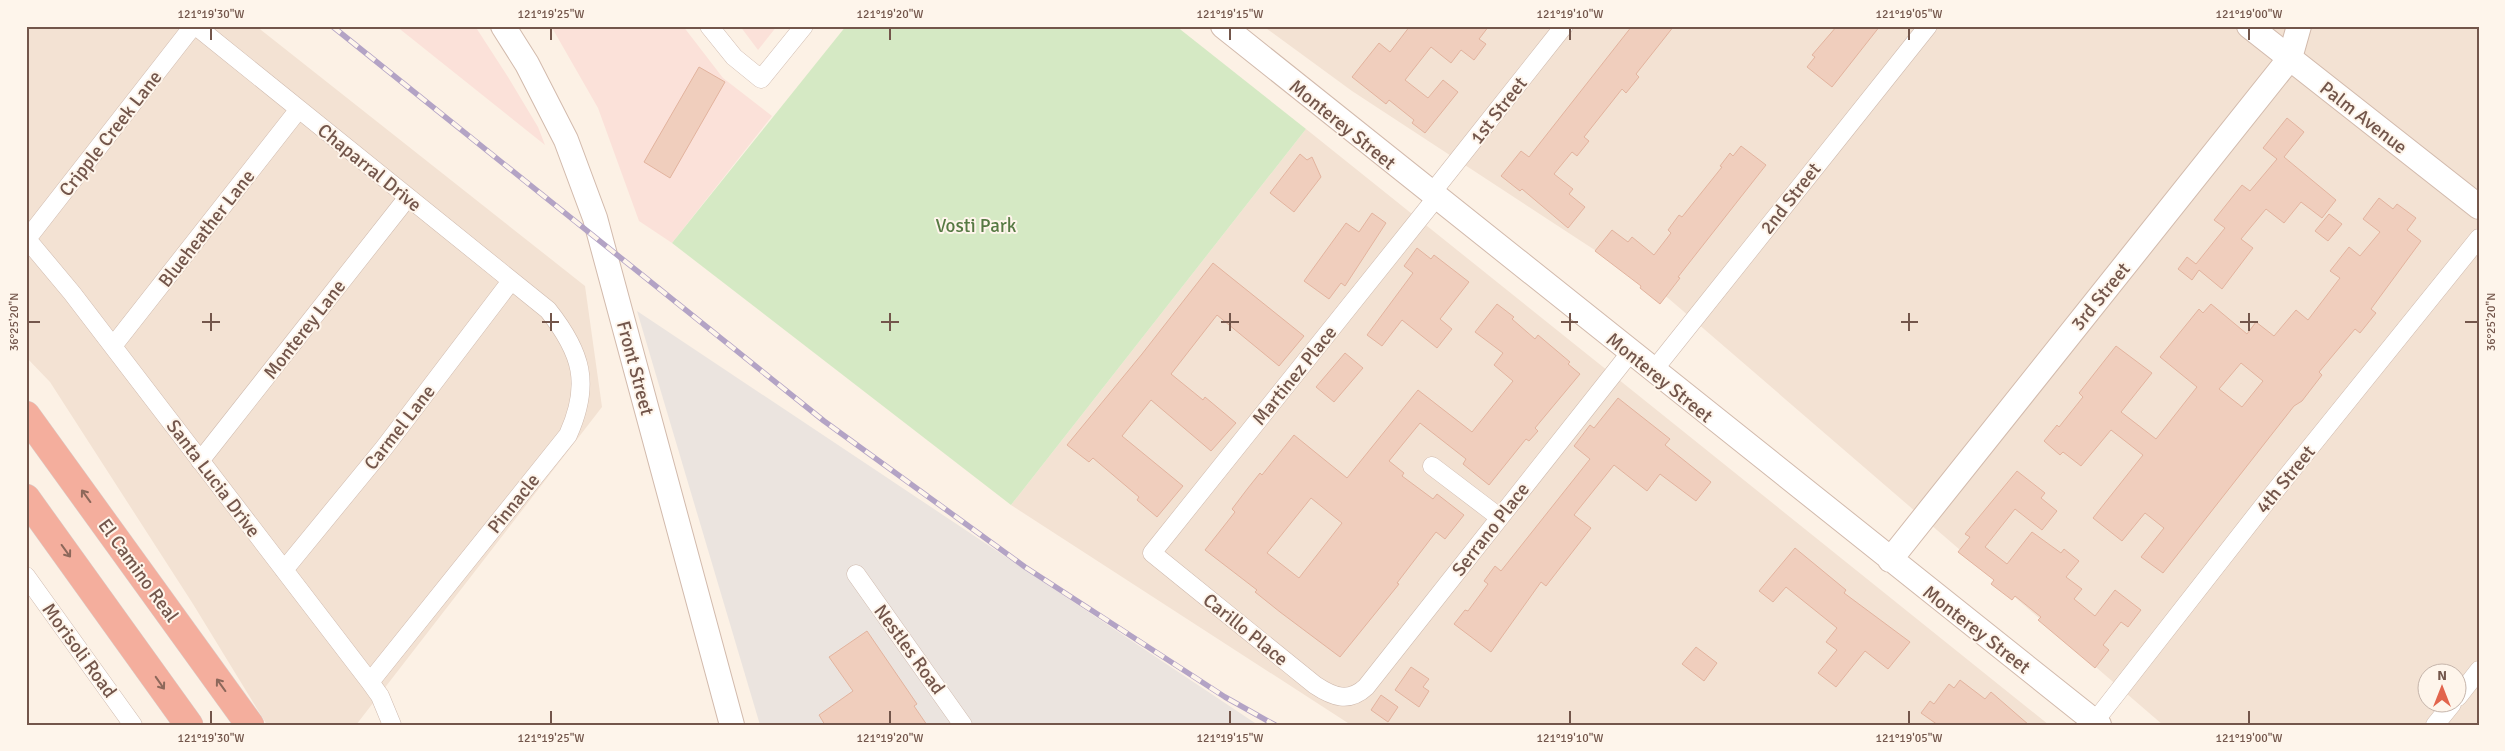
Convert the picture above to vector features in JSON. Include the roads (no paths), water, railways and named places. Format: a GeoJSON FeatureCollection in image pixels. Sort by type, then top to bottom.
{"type":"FeatureCollection","features":[{"type":"Feature","properties":{"kind":"highway","name":"El Camino Real"},"geometry":{"type":"LineString","coordinates":[[26,416],[250,725]]}},
{"type":"Feature","properties":{"kind":"highway"},"geometry":{"type":"LineString","coordinates":[[26,498],[189,725]]}},
{"type":"Feature","properties":{"kind":"street","name":"Chaparral Drive"},"geometry":{"type":"LineString","coordinates":[[194,26],[543,307]]}},
{"type":"Feature","properties":{"kind":"street","name":"Cripple Creek Lane"},"geometry":{"type":"LineString","coordinates":[[27,238],[194,26]]}},
{"type":"Feature","properties":{"kind":"street","name":"Front Street"},"geometry":{"type":"LineString","coordinates":[[503,26],[527,64],[566,140],[595,218],[732,725]]}},
{"type":"Feature","properties":{"kind":"street"},"geometry":{"type":"LineString","coordinates":[[709,26],[734,58],[761,79],[804,26]]}},
{"type":"Feature","properties":{"kind":"street","name":"Monterey Street"},"geometry":{"type":"LineString","coordinates":[[1222,26],[1630,353],[2097,723]]}},
{"type":"Feature","properties":{"kind":"street","name":"1st Street"},"geometry":{"type":"LineString","coordinates":[[1434,196],[1564,26]]}},
{"type":"Feature","properties":{"kind":"street","name":"2nd Street"},"geometry":{"type":"LineString","coordinates":[[1653,371],[1928,26]]}},
{"type":"Feature","properties":{"kind":"street","name":"Palm Avenue"},"geometry":{"type":"LineString","coordinates":[[2249,26],[2479,207]]}},
{"type":"Feature","properties":{"kind":"street","name":"3rd Street"},"geometry":{"type":"LineString","coordinates":[[1890,560],[2290,58],[2299,26]]}},
{"type":"Feature","properties":{"kind":"street","name":"Blueheather Lane"},"geometry":{"type":"LineString","coordinates":[[113,346],[299,109]]}},
{"type":"Feature","properties":{"kind":"street","name":"Martinez Place"},"geometry":{"type":"LineString","coordinates":[[1152,553],[1434,196]]}},
{"type":"Feature","properties":{"kind":"street","name":"Monterey Lane"},"geometry":{"type":"LineString","coordinates":[[200,461],[408,197]]}},
{"type":"Feature","properties":{"kind":"street","name":"Santa Lucia Drive"},"geometry":{"type":"LineString","coordinates":[[27,238],[113,346],[370,682],[380,696],[392,725]]}},
{"type":"Feature","properties":{"kind":"street","name":"4th Street"},"geometry":{"type":"LineString","coordinates":[[2097,723],[2267,501],[2479,238]]}},
{"type":"Feature","properties":{"kind":"street","name":"Carmel Lane"},"geometry":{"type":"LineString","coordinates":[[284,570],[384,448],[511,280]]}},
{"type":"Feature","properties":{"kind":"street","name":"Pinnacle"},"geometry":{"type":"LineString","coordinates":[[370,682],[568,436],[577,415],[582,393],[581,371],[574,349],[564,330],[543,307]]}},
{"type":"Feature","properties":{"kind":"street","name":"Serrano Place"},"geometry":{"type":"LineString","coordinates":[[1345,698],[1360,693],[1366,687],[1630,353]]}},
{"type":"Feature","properties":{"kind":"street"},"geometry":{"type":"LineString","coordinates":[[1432,466],[1499,518]]}},
{"type":"Feature","properties":{"kind":"street","name":"Carillo Place"},"geometry":{"type":"LineString","coordinates":[[1152,553],[1315,685],[1328,693],[1345,698]]}},
{"type":"Feature","properties":{"kind":"street","name":"Nestles Road"},"geometry":{"type":"LineString","coordinates":[[856,574],[963,725]]}},
{"type":"Feature","properties":{"kind":"street","name":"Morisoli Road"},"geometry":{"type":"LineString","coordinates":[[26,576],[133,725]]}},
{"type":"Feature","properties":{"kind":"street"},"geometry":{"type":"LineString","coordinates":[[2468,684],[2479,670]]}},
{"type":"Feature","properties":{"kind":"street"},"geometry":{"type":"LineString","coordinates":[[2436,725],[2444,714]]}},
{"type":"Feature","properties":{"kind":"railway"},"geometry":{"type":"LineString","coordinates":[[332,26],[824,421],[1025,567],[1225,697],[1275,725]]}},
{"type":"Feature","properties":{"kind":"park label","name":"Vosti Park"},"geometry":{"type":"Point","coordinates":[976,225]}}]}
